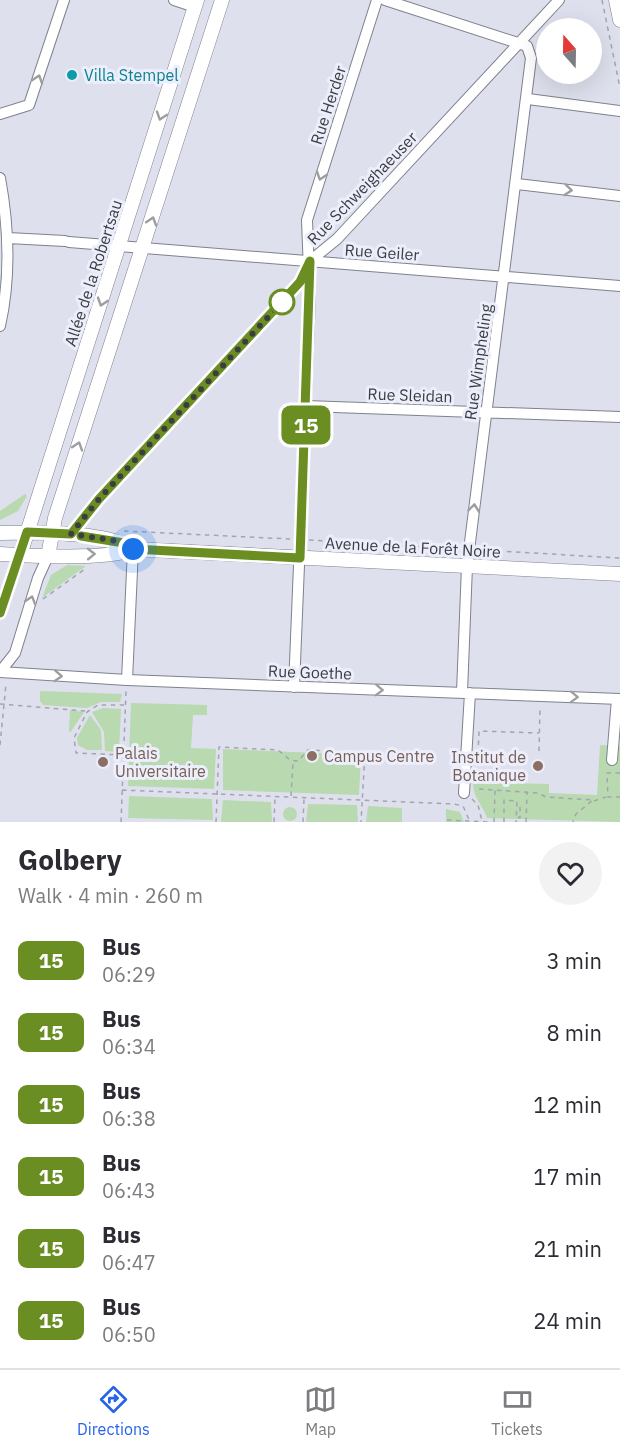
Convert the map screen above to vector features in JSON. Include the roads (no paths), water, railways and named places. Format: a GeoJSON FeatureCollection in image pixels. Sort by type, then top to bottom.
{"type":"FeatureCollection","features":[{"type":"Feature","properties":{"kind":"main road"},"geometry":{"type":"LineString","coordinates":[[48,556],[52,532],[222,0]]}},
{"type":"Feature","properties":{"kind":"main road"},"geometry":{"type":"LineString","coordinates":[[616,0],[620,20]]}},
{"type":"Feature","properties":{"kind":"main road"},"geometry":{"type":"LineString","coordinates":[[196,3],[217,15]]}},
{"type":"Feature","properties":{"kind":"main road","name":"Allée de la Robertsau"},"geometry":{"type":"LineString","coordinates":[[20,555],[196,3]]}},
{"type":"Feature","properties":{"kind":"main road","name":"Avenue de la Forêt Noire"},"geometry":{"type":"LineString","coordinates":[[0,534],[27,532],[71,534],[117,541],[133,549]]}},
{"type":"Feature","properties":{"kind":"main road"},"geometry":{"type":"LineString","coordinates":[[48,556],[71,534]]}},
{"type":"Feature","properties":{"kind":"main road","name":"Avenue de la Forêt Noire"},"geometry":{"type":"LineString","coordinates":[[0,554],[48,556],[117,554],[133,549],[620,574]]}},
{"type":"Feature","properties":{"kind":"street"},"geometry":{"type":"LineString","coordinates":[[0,114],[29,105],[64,0]]}},
{"type":"Feature","properties":{"kind":"street"},"geometry":{"type":"LineString","coordinates":[[174,0],[196,3]]}},
{"type":"Feature","properties":{"kind":"street","name":"Rue Herder"},"geometry":{"type":"LineString","coordinates":[[294,687],[310,308],[307,220],[378,0]]}},
{"type":"Feature","properties":{"kind":"street"},"geometry":{"type":"LineString","coordinates":[[385,0],[519,43]]}},
{"type":"Feature","properties":{"kind":"street","name":"Rue Schweighaeuser"},"geometry":{"type":"LineString","coordinates":[[71,534],[99,499],[300,282],[310,261],[337,239],[559,0]]}},
{"type":"Feature","properties":{"kind":"street","name":"Rue Wimpheling"},"geometry":{"type":"LineString","coordinates":[[464,793],[467,566],[528,99],[531,58],[527,46],[519,43]]}},
{"type":"Feature","properties":{"kind":"street"},"geometry":{"type":"LineString","coordinates":[[528,99],[620,111]]}},
{"type":"Feature","properties":{"kind":"street"},"geometry":{"type":"LineString","coordinates":[[0,178],[8,238],[5,304],[0,326]]}},
{"type":"Feature","properties":{"kind":"street"},"geometry":{"type":"LineString","coordinates":[[516,184],[620,196]]}},
{"type":"Feature","properties":{"kind":"street","name":"Rue Geiler"},"geometry":{"type":"LineString","coordinates":[[8,238],[620,286]]}},
{"type":"Feature","properties":{"kind":"street","name":"Rue Sleidan"},"geometry":{"type":"LineString","coordinates":[[306,406],[620,417]]}},
{"type":"Feature","properties":{"kind":"street"},"geometry":{"type":"LineString","coordinates":[[127,680],[133,549]]}},
{"type":"Feature","properties":{"kind":"street"},"geometry":{"type":"LineString","coordinates":[[0,614],[20,555]]}},
{"type":"Feature","properties":{"kind":"street"},"geometry":{"type":"LineString","coordinates":[[0,672],[15,653],[38,578],[48,556]]}},
{"type":"Feature","properties":{"kind":"street","name":"Rue Goethe"},"geometry":{"type":"LineString","coordinates":[[0,672],[127,680],[618,699]]}},
{"type":"Feature","properties":{"kind":"street"},"geometry":{"type":"LineString","coordinates":[[612,760],[618,699]]}},
{"type":"Feature","properties":{"kind":"place","name":"Villa Stempel"},"geometry":{"type":"Point","coordinates":[72,75]}},
{"type":"Feature","properties":{"kind":"place","name":"Campus Centre"},"geometry":{"type":"Point","coordinates":[312,756]}},
{"type":"Feature","properties":{"kind":"place","name":"Palais Universitaire"},"geometry":{"type":"Point","coordinates":[103,762]}},
{"type":"Feature","properties":{"kind":"place","name":"Institut de Botanique"},"geometry":{"type":"Point","coordinates":[538,766]}}]}
